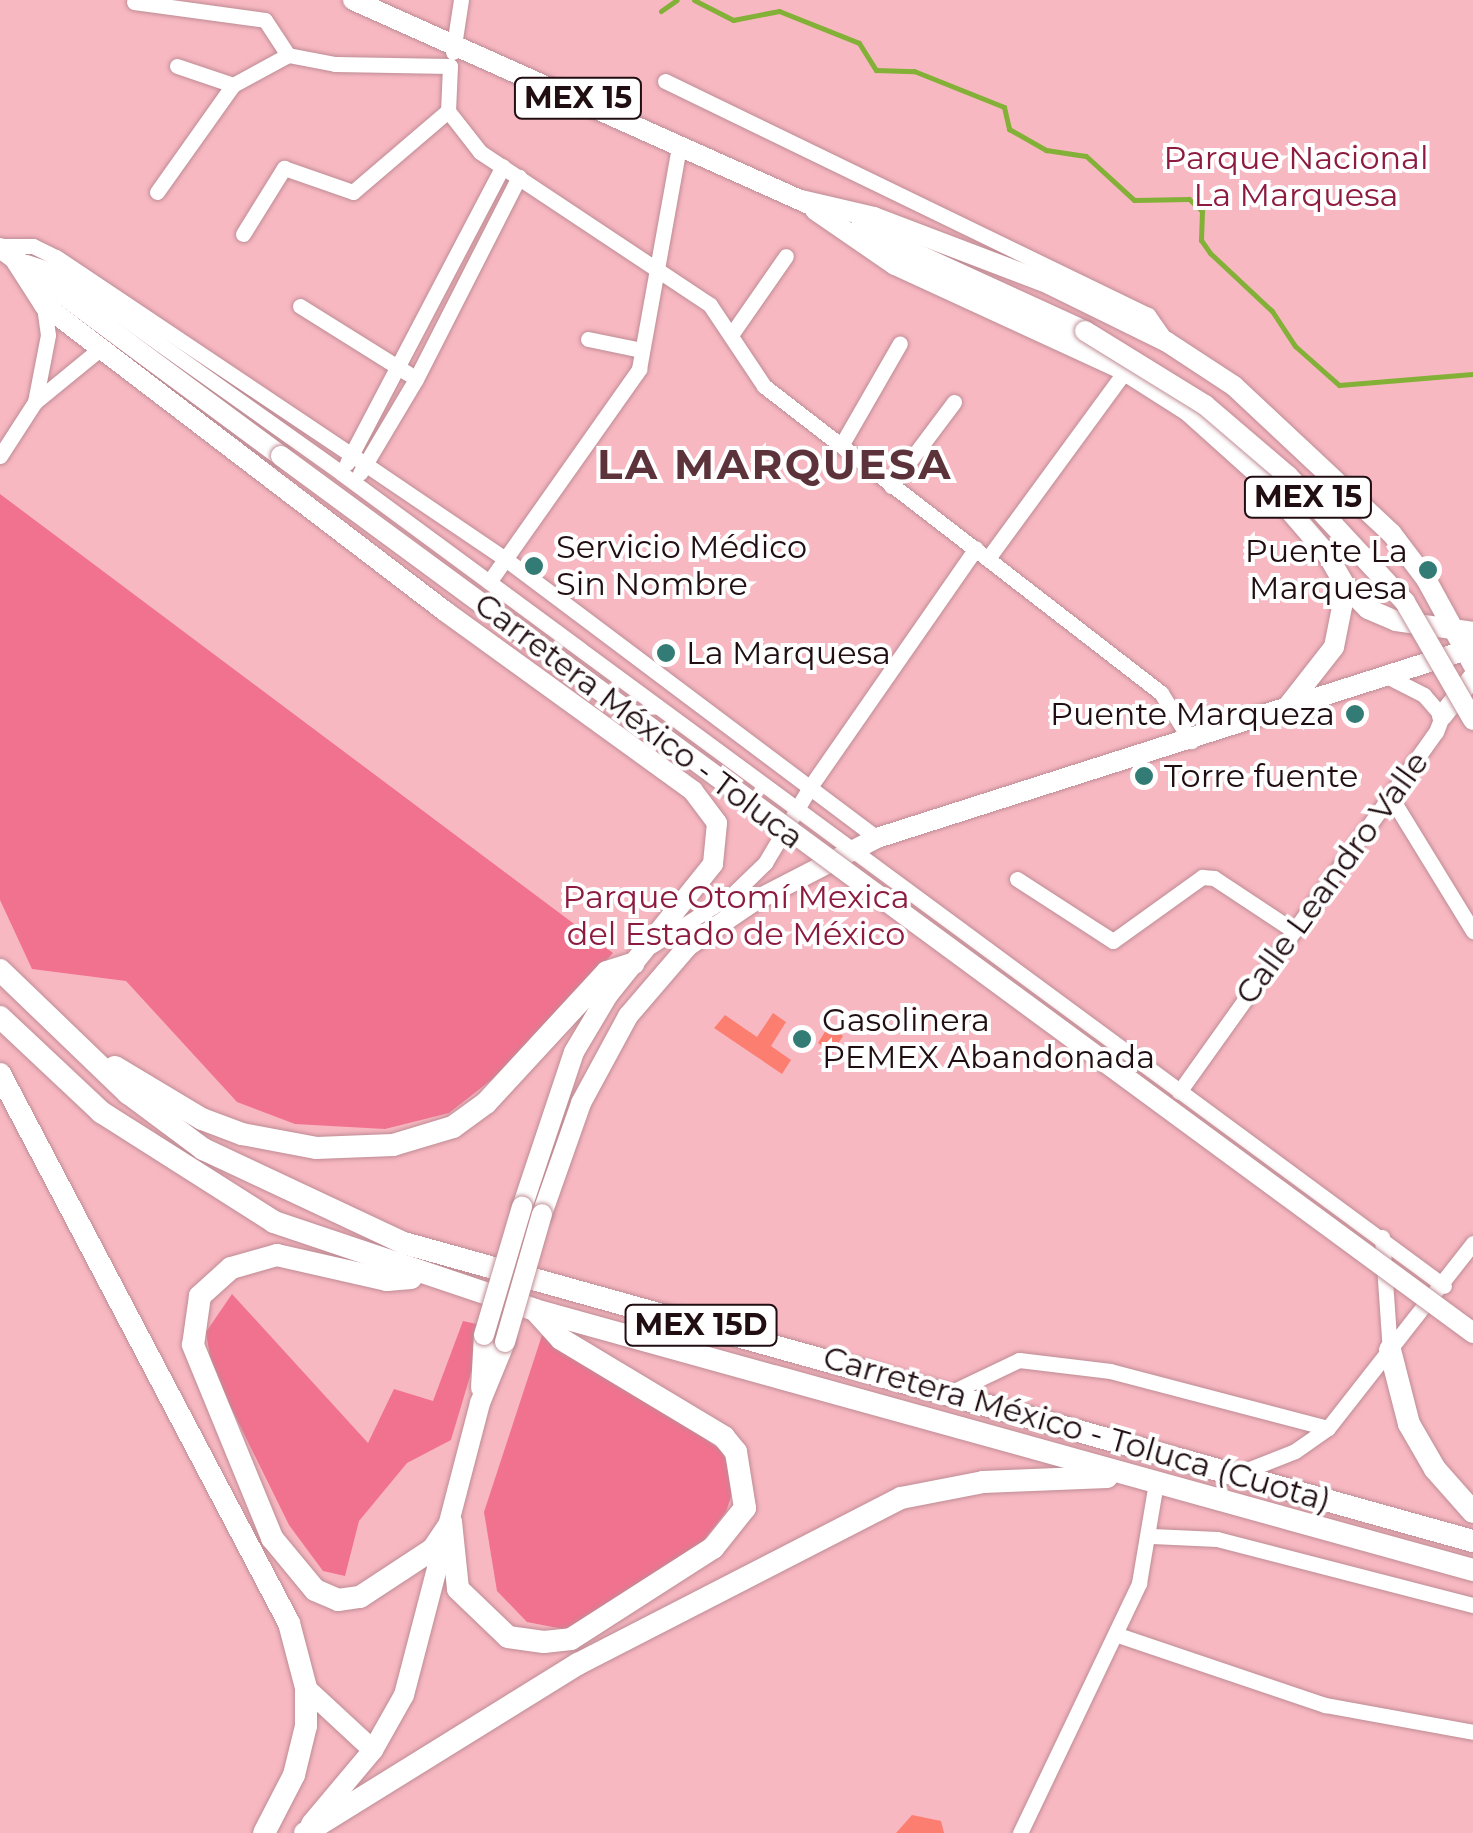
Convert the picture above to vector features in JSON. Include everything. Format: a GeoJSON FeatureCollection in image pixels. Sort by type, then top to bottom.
{"type":"FeatureCollection","features":[{"type":"Feature","properties":{"kind":"highway"},"geometry":{"type":"LineString","coordinates":[[62,1034],[176,1104],[242,1134],[316,1148],[393,1145],[453,1127],[486,1103],[607,972],[634,963]]}},
{"type":"Feature","properties":{"kind":"highway","name":"Carretera México - Toluca (Cuota)"},"geometry":{"type":"LineString","coordinates":[[0,970],[62,1034],[203,1149],[404,1243],[954,1391],[1473,1541]]}},
{"type":"Feature","properties":{"kind":"highway","name":"Carretera México - Toluca (Cuota)"},"geometry":{"type":"LineString","coordinates":[[0,1017],[101,1112],[193,1176],[274,1222],[424,1277],[535,1310],[1473,1570]]}},
{"type":"Feature","properties":{"kind":"highway"},"geometry":{"type":"LineString","coordinates":[[0,1074],[289,1623],[306,1688],[306,1726],[294,1776],[264,1833]]}},
{"type":"Feature","properties":{"kind":"highway"},"geometry":{"type":"LineString","coordinates":[[424,1277],[386,1280],[277,1255],[230,1268],[200,1296],[193,1344],[272,1538],[315,1590],[338,1600],[360,1597],[433,1549],[451,1522]]}},
{"type":"Feature","properties":{"kind":"highway"},"geometry":{"type":"LineString","coordinates":[[451,1522],[452,1577],[466,1600],[508,1638],[544,1642],[571,1640],[713,1548],[745,1508],[736,1452],[724,1437],[620,1368],[561,1340],[535,1310]]}},
{"type":"Feature","properties":{"kind":"highway"},"geometry":{"type":"LineString","coordinates":[[1390,1350],[1409,1424],[1435,1469],[1473,1512]]}},
{"type":"Feature","properties":{"kind":"highway"},"geometry":{"type":"LineString","coordinates":[[303,1833],[578,1664],[900,1498],[1038,1478],[1156,1483]]}},
{"type":"Feature","properties":{"kind":"main road","name":"MEX 15"},"geometry":{"type":"LineString","coordinates":[[353,0],[1085,331],[1205,405],[1310,498],[1405,602],[1473,720]]}},
{"type":"Feature","properties":{"kind":"main road"},"geometry":{"type":"LineString","coordinates":[[801,200],[874,217],[1049,284],[1167,342],[1234,386],[1327,468],[1392,534],[1468,645]]}},
{"type":"Feature","properties":{"kind":"main road"},"geometry":{"type":"LineString","coordinates":[[801,200],[895,265],[1125,372],[1189,412],[1259,475],[1327,554],[1346,587],[1368,609],[1468,645]]}},
{"type":"Feature","properties":{"kind":"main road"},"geometry":{"type":"LineString","coordinates":[[4,250],[44,305],[694,791],[720,839],[713,864],[634,963],[574,1052],[532,1210],[505,1342],[480,1403],[404,1696],[373,1750],[303,1833]]}},
{"type":"Feature","properties":{"kind":"main road","name":"Carretera México - Toluca"},"geometry":{"type":"LineString","coordinates":[[4,250],[1473,1334]]}},
{"type":"Feature","properties":{"kind":"main road"},"geometry":{"type":"LineString","coordinates":[[1286,709],[1334,647],[1346,587]]}},
{"type":"Feature","properties":{"kind":"main road"},"geometry":{"type":"LineString","coordinates":[[480,1403],[484,1335],[532,1210],[602,1056],[654,979],[750,902],[877,838],[1390,678],[1468,645]]}},
{"type":"Feature","properties":{"kind":"main road"},"geometry":{"type":"LineString","coordinates":[[1442,716],[1473,677]]}},
{"type":"Feature","properties":{"kind":"main road"},"geometry":{"type":"LineString","coordinates":[[634,963],[654,979]]}},
{"type":"Feature","properties":{"kind":"main road"},"geometry":{"type":"LineString","coordinates":[[306,1688],[373,1750]]}},
{"type":"Feature","properties":{"kind":"street"},"geometry":{"type":"LineString","coordinates":[[461,0],[450,66],[448,111],[459,132],[518,177],[710,305],[764,386],[1160,692],[1191,741]]}},
{"type":"Feature","properties":{"kind":"street"},"geometry":{"type":"LineString","coordinates":[[134,2],[265,20],[288,55]]}},
{"type":"Feature","properties":{"kind":"street"},"geometry":{"type":"LineString","coordinates":[[158,192],[232,85],[288,55],[354,66],[450,66]]}},
{"type":"Feature","properties":{"kind":"street"},"geometry":{"type":"LineString","coordinates":[[177,66],[232,85]]}},
{"type":"Feature","properties":{"kind":"street"},"geometry":{"type":"LineString","coordinates":[[665,81],[1148,315],[1167,342]]}},
{"type":"Feature","properties":{"kind":"street"},"geometry":{"type":"LineString","coordinates":[[243,234],[284,168],[353,192],[448,111]]}},
{"type":"Feature","properties":{"kind":"street"},"geometry":{"type":"LineString","coordinates":[[489,582],[628,388],[658,273],[679,146]]}},
{"type":"Feature","properties":{"kind":"street"},"geometry":{"type":"LineString","coordinates":[[355,484],[358,460],[434,295],[503,166]]}},
{"type":"Feature","properties":{"kind":"street"},"geometry":{"type":"LineString","coordinates":[[341,473],[358,460],[416,378],[518,177]]}},
{"type":"Feature","properties":{"kind":"street"},"geometry":{"type":"LineString","coordinates":[[4,250],[33,246],[56,257],[504,558],[812,784],[877,838]]}},
{"type":"Feature","properties":{"kind":"street"},"geometry":{"type":"LineString","coordinates":[[4,250],[60,273],[341,473],[1444,1286]]}},
{"type":"Feature","properties":{"kind":"street"},"geometry":{"type":"LineString","coordinates":[[732,335],[786,256]]}},
{"type":"Feature","properties":{"kind":"street"},"geometry":{"type":"LineString","coordinates":[[434,295],[454,302]]}},
{"type":"Feature","properties":{"kind":"street"},"geometry":{"type":"LineString","coordinates":[[35,402],[48,335],[44,305]]}},
{"type":"Feature","properties":{"kind":"street"},"geometry":{"type":"LineString","coordinates":[[300,306],[416,378]]}},
{"type":"Feature","properties":{"kind":"street"},"geometry":{"type":"LineString","coordinates":[[588,339],[641,350]]}},
{"type":"Feature","properties":{"kind":"street"},"geometry":{"type":"LineString","coordinates":[[842,444],[900,344]]}},
{"type":"Feature","properties":{"kind":"street"},"geometry":{"type":"LineString","coordinates":[[0,456],[35,402],[101,348]]}},
{"type":"Feature","properties":{"kind":"street"},"geometry":{"type":"LineString","coordinates":[[651,946],[733,894],[765,864],[812,784],[982,553],[1125,372]]}},
{"type":"Feature","properties":{"kind":"street"},"geometry":{"type":"LineString","coordinates":[[891,486],[954,402]]}},
{"type":"Feature","properties":{"kind":"street","name":"Calle Leandro Valle"},"geometry":{"type":"LineString","coordinates":[[1179,1092],[1392,799],[1442,716],[1424,695],[1390,678]]}},
{"type":"Feature","properties":{"kind":"street"},"geometry":{"type":"LineString","coordinates":[[1392,799],[1473,931]]}},
{"type":"Feature","properties":{"kind":"street"},"geometry":{"type":"LineString","coordinates":[[1017,879],[1113,940],[1202,877],[1214,878],[1294,931]]}},
{"type":"Feature","properties":{"kind":"street"},"geometry":{"type":"LineString","coordinates":[[1382,1237],[1390,1350]]}},
{"type":"Feature","properties":{"kind":"street"},"geometry":{"type":"LineString","coordinates":[[1237,1474],[1295,1451],[1328,1428],[1444,1286],[1473,1243]]}},
{"type":"Feature","properties":{"kind":"street"},"geometry":{"type":"LineString","coordinates":[[954,1391],[1019,1360],[1110,1371],[1328,1428]]}},
{"type":"Feature","properties":{"kind":"street"},"geometry":{"type":"LineString","coordinates":[[1020,1833],[1118,1635],[1152,1536],[1156,1483]]}},
{"type":"Feature","properties":{"kind":"street"},"geometry":{"type":"LineString","coordinates":[[1152,1536],[1217,1539],[1473,1605]]}},
{"type":"Feature","properties":{"kind":"street"},"geometry":{"type":"LineString","coordinates":[[1118,1635],[1325,1705],[1473,1732]]}},
{"type":"Feature","properties":{"kind":"green space","name":"Parque Otomí Mexica del Estado de México"},"geometry":{"type":"Polygon","coordinates":[[[0,0],[1473,0],[1473,1833],[0,1833],[0,0]]]}},
{"type":"Feature","properties":{"kind":"shaded area"},"geometry":{"type":"Polygon","coordinates":[[[0,494],[613,953],[513,1063],[449,1113],[385,1129],[295,1124],[237,1102],[126,981],[32,969],[0,900],[0,494]]]}},
{"type":"Feature","properties":{"kind":"shaded area"},"geometry":{"type":"Polygon","coordinates":[[[232,1294],[368,1443],[394,1389],[433,1401],[463,1321],[485,1326],[451,1440],[407,1463],[359,1521],[345,1576],[323,1571],[289,1525],[212,1369],[206,1332],[232,1294]]]}},
{"type":"Feature","properties":{"kind":"shaded area"},"geometry":{"type":"Polygon","coordinates":[[[546,1323],[722,1451],[735,1484],[726,1512],[703,1541],[568,1630],[527,1622],[497,1591],[484,1512],[546,1323]]]}},
{"type":"Feature","properties":{"kind":"building"},"geometry":{"type":"Polygon","coordinates":[[[773,1013],[786,1022],[771,1046],[791,1060],[782,1074],[714,1028],[725,1015],[757,1037],[773,1013]]]}},
{"type":"Feature","properties":{"kind":"building"},"geometry":{"type":"Polygon","coordinates":[[[829,1025],[843,1036],[832,1053],[818,1043],[829,1025]]]}},
{"type":"Feature","properties":{"kind":"building"},"geometry":{"type":"Polygon","coordinates":[[[912,1815],[941,1821],[944,1833],[896,1833],[912,1815]]]}},
{"type":"Feature","properties":{"kind":"waterway"},"geometry":{"type":"LineString","coordinates":[[661,11],[677,0]]}},
{"type":"Feature","properties":{"kind":"waterway"},"geometry":{"type":"LineString","coordinates":[[694,0],[733,20],[779,11],[859,43],[876,70],[914,71],[1004,107],[1009,129],[1046,150],[1086,156],[1134,200],[1189,199],[1202,211],[1201,240],[1210,253],[1272,311],[1295,346],[1339,385],[1473,374]]}},
{"type":"Feature","properties":{"kind":"place","name":"Servicio Médico Sin Nombre"},"geometry":{"type":"Point","coordinates":[534,566]}},
{"type":"Feature","properties":{"kind":"place","name":"Puente La Marquesa"},"geometry":{"type":"Point","coordinates":[1428,570]}},
{"type":"Feature","properties":{"kind":"place","name":"La Marquesa"},"geometry":{"type":"Point","coordinates":[666,653]}},
{"type":"Feature","properties":{"kind":"place","name":"Puente Marqueza"},"geometry":{"type":"Point","coordinates":[1355,714]}},
{"type":"Feature","properties":{"kind":"place","name":"Torre fuente"},"geometry":{"type":"Point","coordinates":[1144,776]}},
{"type":"Feature","properties":{"kind":"place","name":"Gasolinera PEMEX Abandonada"},"geometry":{"type":"Point","coordinates":[802,1039]}},
{"type":"Feature","properties":{"kind":"district","name":"LA MARQUESA"},"geometry":{"type":"Point","coordinates":[775,464]}},
{"type":"Feature","properties":{"kind":"park label","name":"Parque Nacional La Marquesa"},"geometry":{"type":"Point","coordinates":[1296,178]}}]}
